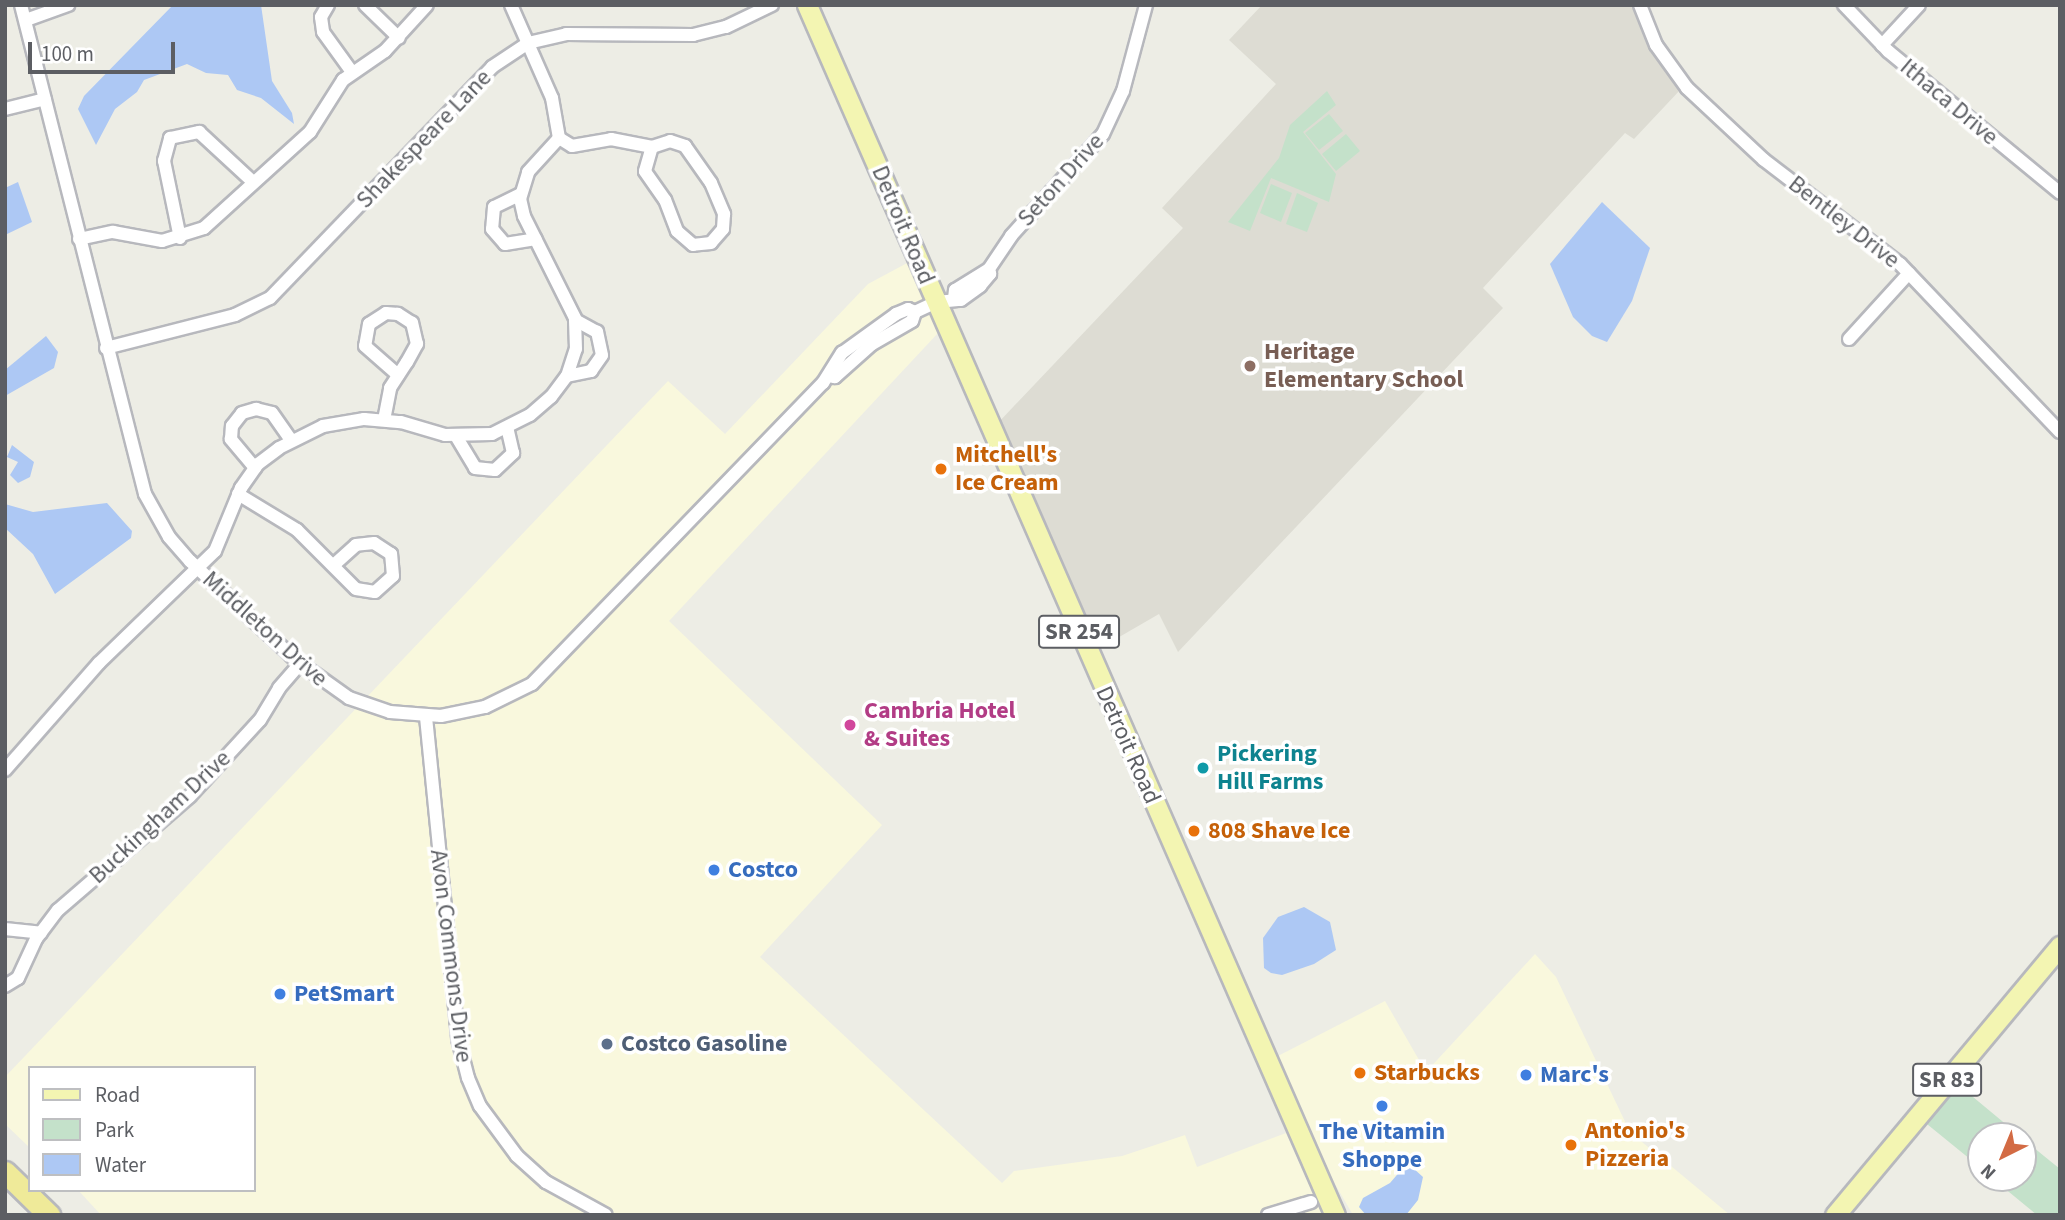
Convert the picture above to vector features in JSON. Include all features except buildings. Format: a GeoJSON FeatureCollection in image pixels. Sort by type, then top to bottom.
{"type":"FeatureCollection","features":[{"type":"Feature","properties":{"kind":"highway"},"geometry":{"type":"LineString","coordinates":[[5,1172],[49,1215]]}},
{"type":"Feature","properties":{"kind":"main road","name":"Detroit Road"},"geometry":{"type":"LineString","coordinates":[[807,5],[945,300],[1319,1199],[1335,1215]]}},
{"type":"Feature","properties":{"kind":"main road","name":"SR 83"},"geometry":{"type":"LineString","coordinates":[[1835,1215],[2060,946]]}},
{"type":"Feature","properties":{"kind":"street","name":"Middleton Drive"},"geometry":{"type":"LineString","coordinates":[[21,5],[145,494],[169,537],[198,569],[300,664],[360,703],[426,717],[485,707],[545,674],[829,376],[835,377],[872,344],[912,321],[915,312],[945,300]]}},
{"type":"Feature","properties":{"kind":"street"},"geometry":{"type":"LineString","coordinates":[[26,20],[68,5]]}},
{"type":"Feature","properties":{"kind":"street"},"geometry":{"type":"LineString","coordinates":[[328,5],[321,27],[352,72]]}},
{"type":"Feature","properties":{"kind":"street"},"geometry":{"type":"LineString","coordinates":[[365,5],[399,38]]}},
{"type":"Feature","properties":{"kind":"street"},"geometry":{"type":"LineString","coordinates":[[79,239],[105,232],[156,241],[180,237],[212,222],[252,181],[310,132],[352,72],[399,38],[427,5]]}},
{"type":"Feature","properties":{"kind":"street"},"geometry":{"type":"LineString","coordinates":[[511,5],[555,107],[559,138],[567,145],[611,139],[652,147],[670,141],[685,146],[711,183],[725,222],[712,243],[693,245],[677,231],[665,200],[645,171],[652,147]]}},
{"type":"Feature","properties":{"kind":"street","name":"Shakespeare Lane"},"geometry":{"type":"LineString","coordinates":[[106,348],[235,315],[270,298],[492,67],[528,43],[566,34],[694,36],[726,27],[772,5]]}},
{"type":"Feature","properties":{"kind":"street","name":"Seton Drive"},"geometry":{"type":"LineString","coordinates":[[945,300],[961,300],[980,286],[1011,236],[1103,134],[1123,91],[1146,5]]}},
{"type":"Feature","properties":{"kind":"street","name":"Bentley Drive"},"geometry":{"type":"LineString","coordinates":[[1640,5],[1656,45],[1687,88],[1764,160],[1909,273],[2060,432]]}},
{"type":"Feature","properties":{"kind":"street","name":"Ithaca Drive"},"geometry":{"type":"LineString","coordinates":[[1844,5],[1882,45],[2060,193]]}},
{"type":"Feature","properties":{"kind":"street"},"geometry":{"type":"LineString","coordinates":[[1882,45],[1919,5]]}},
{"type":"Feature","properties":{"kind":"street"},"geometry":{"type":"LineString","coordinates":[[5,109],[45,99]]}},
{"type":"Feature","properties":{"kind":"street"},"geometry":{"type":"LineString","coordinates":[[180,237],[164,161],[170,138],[199,132],[252,181]]}},
{"type":"Feature","properties":{"kind":"street"},"geometry":{"type":"LineString","coordinates":[[5,770],[99,663],[198,569],[218,546],[237,494],[255,468],[291,440],[323,426],[384,420],[456,436],[477,437],[507,428],[539,408],[567,376],[576,349],[575,320],[565,290],[520,207],[528,172],[559,138]]}},
{"type":"Feature","properties":{"kind":"street"},"geometry":{"type":"LineString","coordinates":[[521,194],[494,207],[492,229],[505,244],[536,239]]}},
{"type":"Feature","properties":{"kind":"street"},"geometry":{"type":"LineString","coordinates":[[1849,339],[1909,273]]}},
{"type":"Feature","properties":{"kind":"street"},"geometry":{"type":"LineString","coordinates":[[384,420],[386,399],[414,351],[416,336],[406,318],[386,313],[369,324],[365,346],[370,355],[398,375]]}},
{"type":"Feature","properties":{"kind":"street"},"geometry":{"type":"LineString","coordinates":[[567,376],[591,371],[602,355],[597,332],[575,320]]}},
{"type":"Feature","properties":{"kind":"street"},"geometry":{"type":"LineString","coordinates":[[255,468],[231,439],[232,426],[242,413],[256,409],[272,413],[291,440]]}},
{"type":"Feature","properties":{"kind":"street"},"geometry":{"type":"LineString","coordinates":[[456,436],[475,468],[495,470],[513,453],[507,428]]}},
{"type":"Feature","properties":{"kind":"street"},"geometry":{"type":"LineString","coordinates":[[237,494],[297,530],[362,592],[380,591],[393,576],[391,554],[374,543],[356,545],[335,565]]}},
{"type":"Feature","properties":{"kind":"street","name":"Buckingham Drive"},"geometry":{"type":"LineString","coordinates":[[5,986],[18,978],[41,933],[64,904],[190,796],[260,720],[279,688],[300,664]]}},
{"type":"Feature","properties":{"kind":"street","name":"Avon Commons Drive"},"geometry":{"type":"LineString","coordinates":[[426,717],[458,1039],[468,1078],[480,1106],[517,1156],[546,1182],[606,1215]]}},
{"type":"Feature","properties":{"kind":"street"},"geometry":{"type":"LineString","coordinates":[[5,929],[41,933]]}},
{"type":"Feature","properties":{"kind":"street"},"geometry":{"type":"LineString","coordinates":[[1268,1215],[1319,1199]]}},
{"type":"Feature","properties":{"kind":"street"},"geometry":{"type":"LineString","coordinates":[[1300,1215],[1319,1199]]}},
{"type":"Feature","properties":{"kind":"shaded area","name":"Heritage Elementary School"},"geometry":{"type":"Polygon","coordinates":[[[1262,5],[1633,5],[1649,43],[1681,89],[1634,139],[1625,133],[1483,288],[1503,308],[1178,652],[1159,614],[1095,651],[997,424],[1183,228],[1162,208],[1276,84],[1229,40],[1262,5]]]}},
{"type":"Feature","properties":{"kind":"shaded area"},"geometry":{"type":"Polygon","coordinates":[[[909,262],[939,332],[669,621],[882,825],[760,957],[1002,1183],[1014,1171],[1122,1156],[1185,1135],[1197,1167],[1286,1133],[1323,1215],[101,1215],[80,1192],[256,1192],[256,1066],[28,1066],[28,1146],[5,1124],[5,1077],[668,381],[725,434],[868,284],[909,262]]]}},
{"type":"Feature","properties":{"kind":"shaded area"},"geometry":{"type":"Polygon","coordinates":[[[1535,954],[1556,977],[1630,1132],[1730,1215],[1353,1215],[1328,1172],[1276,1057],[1385,1001],[1426,1072],[1535,954]]]}},
{"type":"Feature","properties":{"kind":"green space"},"geometry":{"type":"Polygon","coordinates":[[[1327,91],[1336,105],[1303,132],[1336,174],[1329,202],[1271,178],[1250,231],[1228,222],[1279,158],[1290,125],[1327,91]]]}},
{"type":"Feature","properties":{"kind":"green space"},"geometry":{"type":"Polygon","coordinates":[[[1329,114],[1343,131],[1319,150],[1305,133],[1329,114]]]}},
{"type":"Feature","properties":{"kind":"green space"},"geometry":{"type":"Polygon","coordinates":[[[1346,134],[1360,151],[1336,171],[1322,154],[1346,134]]]}},
{"type":"Feature","properties":{"kind":"green space"},"geometry":{"type":"Polygon","coordinates":[[[1271,184],[1292,193],[1281,222],[1260,213],[1271,184]]]}},
{"type":"Feature","properties":{"kind":"green space"},"geometry":{"type":"Polygon","coordinates":[[[1297,193],[1318,203],[1307,232],[1286,224],[1297,193]]]}},
{"type":"Feature","properties":{"kind":"green space"},"geometry":{"type":"Polygon","coordinates":[[[1955,1082],[2003,1122],[1967,1122],[1967,1157],[1922,1120],[1955,1082]]]}},
{"type":"Feature","properties":{"kind":"green space"},"geometry":{"type":"Polygon","coordinates":[[[2037,1150],[2060,1169],[2060,1215],[2037,1215],[2009,1192],[2037,1192],[2037,1150]]]}},
{"type":"Feature","properties":{"kind":"water"},"geometry":{"type":"Polygon","coordinates":[[[173,5],[261,5],[272,81],[292,113],[294,124],[261,98],[237,90],[228,75],[206,73],[187,64],[144,80],[137,92],[115,109],[96,145],[78,109],[84,96],[173,5]]]}},
{"type":"Feature","properties":{"kind":"water"},"geometry":{"type":"Polygon","coordinates":[[[18,182],[32,222],[5,235],[5,188],[18,182]]]}},
{"type":"Feature","properties":{"kind":"water"},"geometry":{"type":"Polygon","coordinates":[[[1602,202],[1650,248],[1632,301],[1607,342],[1592,336],[1573,317],[1550,264],[1602,202]]]}},
{"type":"Feature","properties":{"kind":"water"},"geometry":{"type":"Polygon","coordinates":[[[46,336],[58,352],[54,368],[5,396],[5,370],[46,336]]]}},
{"type":"Feature","properties":{"kind":"water"},"geometry":{"type":"Polygon","coordinates":[[[12,445],[34,462],[30,477],[18,483],[10,475],[18,462],[7,457],[12,445]]]}},
{"type":"Feature","properties":{"kind":"water"},"geometry":{"type":"Polygon","coordinates":[[[107,503],[132,531],[131,538],[55,594],[33,554],[5,528],[5,504],[33,512],[107,503]]]}},
{"type":"Feature","properties":{"kind":"water"},"geometry":{"type":"Polygon","coordinates":[[[1304,907],[1330,922],[1336,950],[1314,964],[1282,975],[1271,973],[1264,968],[1263,938],[1278,917],[1304,907]]]}},
{"type":"Feature","properties":{"kind":"water"},"geometry":{"type":"Polygon","coordinates":[[[1413,1168],[1423,1177],[1418,1200],[1406,1215],[1366,1215],[1359,1207],[1363,1198],[1390,1183],[1402,1169],[1413,1168]]]}},
{"type":"Feature","properties":{"kind":"place","name":"Heritage Elementary School"},"geometry":{"type":"Point","coordinates":[1250,366]}},
{"type":"Feature","properties":{"kind":"place","name":"Mitchell's Ice Cream"},"geometry":{"type":"Point","coordinates":[941,469]}},
{"type":"Feature","properties":{"kind":"place","name":"Cambria Hotel & Suites"},"geometry":{"type":"Point","coordinates":[850,725]}},
{"type":"Feature","properties":{"kind":"place","name":"Pickering Hill Farms"},"geometry":{"type":"Point","coordinates":[1203,768]}},
{"type":"Feature","properties":{"kind":"place","name":"808 Shave Ice"},"geometry":{"type":"Point","coordinates":[1194,831]}},
{"type":"Feature","properties":{"kind":"place","name":"Costco"},"geometry":{"type":"Point","coordinates":[714,870]}},
{"type":"Feature","properties":{"kind":"place","name":"PetSmart"},"geometry":{"type":"Point","coordinates":[280,994]}},
{"type":"Feature","properties":{"kind":"place","name":"Costco Gasoline"},"geometry":{"type":"Point","coordinates":[607,1044]}},
{"type":"Feature","properties":{"kind":"place","name":"Starbucks"},"geometry":{"type":"Point","coordinates":[1360,1073]}},
{"type":"Feature","properties":{"kind":"place","name":"Marc's"},"geometry":{"type":"Point","coordinates":[1526,1075]}},
{"type":"Feature","properties":{"kind":"place","name":"The Vitamin Shoppe"},"geometry":{"type":"Point","coordinates":[1382,1106]}},
{"type":"Feature","properties":{"kind":"place","name":"Antonio's Pizzeria"},"geometry":{"type":"Point","coordinates":[1571,1145]}}]}
